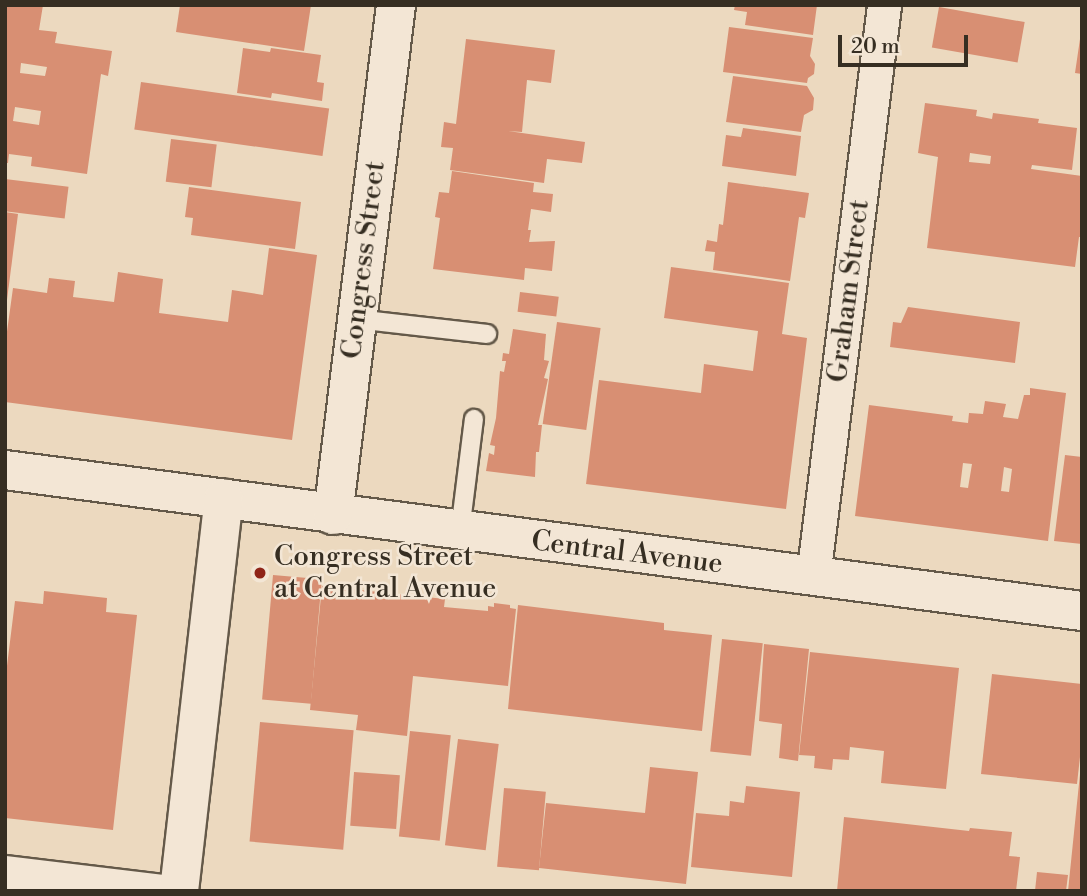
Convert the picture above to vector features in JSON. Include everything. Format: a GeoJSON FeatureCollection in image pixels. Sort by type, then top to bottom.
{"type":"FeatureCollection","features":[{"type":"Feature","properties":{"kind":"main road","name":"Congress Street"},"geometry":{"type":"LineString","coordinates":[[333,515],[397,5]]}},
{"type":"Feature","properties":{"kind":"main road","name":"Central Avenue"},"geometry":{"type":"LineString","coordinates":[[5,470],[1082,611]]}},
{"type":"Feature","properties":{"kind":"main road"},"geometry":{"type":"LineString","coordinates":[[179,891],[224,499]]}},
{"type":"Feature","properties":{"kind":"street","name":"Graham Street"},"geometry":{"type":"LineString","coordinates":[[813,577],[884,5]]}},
{"type":"Feature","properties":{"kind":"street"},"geometry":{"type":"LineString","coordinates":[[5,872],[162,891]]}},
{"type":"Feature","properties":{"kind":"lane"},"geometry":{"type":"LineString","coordinates":[[356,319],[487,334]]}},
{"type":"Feature","properties":{"kind":"lane"},"geometry":{"type":"LineString","coordinates":[[460,531],[474,419]]}},
{"type":"Feature","properties":{"kind":"building"},"geometry":{"type":"Polygon","coordinates":[[[5,5],[43,5],[39,30],[57,32],[55,43],[112,51],[108,76],[101,74],[87,174],[31,166],[32,157],[9,154],[8,163],[5,163],[5,5]],[[21,63],[20,73],[45,76],[47,67],[21,63]],[[15,107],[13,121],[39,125],[41,111],[15,107]]]}},
{"type":"Feature","properties":{"kind":"building"},"geometry":{"type":"Polygon","coordinates":[[[180,5],[311,5],[304,51],[176,32],[180,5]]]}},
{"type":"Feature","properties":{"kind":"building"},"geometry":{"type":"Polygon","coordinates":[[[735,5],[817,5],[813,35],[745,25],[747,12],[734,10],[735,5]]]}},
{"type":"Feature","properties":{"kind":"building"},"geometry":{"type":"Polygon","coordinates":[[[939,7],[1025,22],[1018,62],[932,47],[939,7]]]}},
{"type":"Feature","properties":{"kind":"building"},"geometry":{"type":"Polygon","coordinates":[[[729,27],[813,38],[810,56],[815,64],[814,74],[808,78],[807,83],[723,72],[729,27]]]}},
{"type":"Feature","properties":{"kind":"building"},"geometry":{"type":"Polygon","coordinates":[[[466,39],[555,50],[551,83],[527,80],[522,132],[508,131],[585,142],[582,163],[547,159],[544,183],[450,170],[453,148],[441,147],[444,122],[456,124],[466,39]]]}},
{"type":"Feature","properties":{"kind":"building"},"geometry":{"type":"Polygon","coordinates":[[[1082,39],[1082,74],[1075,73],[1082,39]]]}},
{"type":"Feature","properties":{"kind":"building"},"geometry":{"type":"Polygon","coordinates":[[[243,48],[270,52],[271,48],[321,55],[317,82],[324,83],[322,101],[272,93],[271,98],[237,93],[243,48]]]}},
{"type":"Feature","properties":{"kind":"building"},"geometry":{"type":"Polygon","coordinates":[[[733,76],[807,86],[814,98],[813,110],[804,115],[801,132],[726,122],[733,76]]]}},
{"type":"Feature","properties":{"kind":"building"},"geometry":{"type":"Polygon","coordinates":[[[141,82],[329,108],[322,156],[134,130],[141,82]]]}},
{"type":"Feature","properties":{"kind":"building"},"geometry":{"type":"Polygon","coordinates":[[[925,103],[977,110],[976,116],[992,119],[993,113],[1039,119],[1038,123],[1077,128],[1072,170],[1032,165],[1031,169],[1082,176],[1082,237],[1079,237],[1075,267],[927,248],[938,157],[918,153],[925,103]],[[970,153],[969,162],[990,164],[991,156],[970,153]]]}},
{"type":"Feature","properties":{"kind":"building"},"geometry":{"type":"Polygon","coordinates":[[[743,128],[801,136],[796,176],[722,166],[726,135],[741,137],[743,128]]]}},
{"type":"Feature","properties":{"kind":"building"},"geometry":{"type":"Polygon","coordinates":[[[171,139],[217,145],[211,187],[166,182],[171,139]]]}},
{"type":"Feature","properties":{"kind":"building"},"geometry":{"type":"Polygon","coordinates":[[[452,171],[534,183],[533,192],[553,194],[551,212],[531,209],[528,230],[531,230],[529,242],[555,241],[552,271],[525,268],[524,280],[433,269],[440,218],[435,217],[439,192],[449,193],[452,171]]]}},
{"type":"Feature","properties":{"kind":"building"},"geometry":{"type":"Polygon","coordinates":[[[5,179],[69,187],[65,219],[5,211],[5,179]]]}},
{"type":"Feature","properties":{"kind":"building"},"geometry":{"type":"Polygon","coordinates":[[[728,182],[809,193],[805,218],[799,217],[790,281],[713,270],[715,252],[705,251],[707,240],[717,242],[719,224],[723,225],[728,182]]]}},
{"type":"Feature","properties":{"kind":"building"},"geometry":{"type":"Polygon","coordinates":[[[189,187],[301,202],[295,249],[191,235],[193,218],[185,217],[189,187]]]}},
{"type":"Feature","properties":{"kind":"building"},"geometry":{"type":"Polygon","coordinates":[[[5,212],[18,214],[7,300],[5,300],[5,212]]]}},
{"type":"Feature","properties":{"kind":"building"},"geometry":{"type":"Polygon","coordinates":[[[269,248],[317,255],[292,440],[5,402],[5,346],[13,288],[47,293],[49,278],[75,281],[73,297],[114,302],[118,272],[163,279],[159,313],[228,322],[232,290],[263,295],[269,248]]]}},
{"type":"Feature","properties":{"kind":"building"},"geometry":{"type":"Polygon","coordinates":[[[671,267],[789,283],[782,334],[807,338],[786,509],[586,484],[599,380],[701,393],[704,364],[753,371],[758,331],[664,318],[671,267]]]}},
{"type":"Feature","properties":{"kind":"building"},"geometry":{"type":"Polygon","coordinates":[[[520,292],[559,297],[556,317],[518,312],[520,292]]]}},
{"type":"Feature","properties":{"kind":"building"},"geometry":{"type":"Polygon","coordinates":[[[908,307],[1020,322],[1015,363],[890,347],[893,322],[901,323],[908,307]]]}},
{"type":"Feature","properties":{"kind":"building"},"geometry":{"type":"Polygon","coordinates":[[[557,322],[601,328],[586,430],[543,424],[557,322]]]}},
{"type":"Feature","properties":{"kind":"building"},"geometry":{"type":"Polygon","coordinates":[[[513,329],[546,334],[544,360],[549,361],[544,378],[548,379],[538,425],[542,425],[539,452],[536,452],[535,477],[486,471],[489,453],[494,455],[495,446],[490,445],[496,418],[500,371],[504,372],[506,361],[502,361],[503,353],[509,354],[513,329]]]}},
{"type":"Feature","properties":{"kind":"building"},"geometry":{"type":"Polygon","coordinates":[[[1030,388],[1066,393],[1048,541],[855,516],[869,405],[953,416],[952,421],[968,423],[969,413],[983,414],[985,401],[1006,404],[1003,417],[1018,419],[1024,395],[1030,395],[1030,388]],[[963,463],[960,487],[968,488],[972,464],[963,463]],[[1004,467],[1001,491],[1009,492],[1012,469],[1004,467]]]}},
{"type":"Feature","properties":{"kind":"building"},"geometry":{"type":"Polygon","coordinates":[[[1065,455],[1082,457],[1082,544],[1054,541],[1065,455]]]}},
{"type":"Feature","properties":{"kind":"building"},"geometry":{"type":"Polygon","coordinates":[[[273,575],[322,579],[311,704],[262,700],[273,575]]]}},
{"type":"Feature","properties":{"kind":"building"},"geometry":{"type":"Polygon","coordinates":[[[322,586],[445,599],[444,607],[488,611],[488,606],[494,607],[494,603],[510,605],[510,608],[516,609],[508,686],[413,676],[407,736],[356,730],[358,715],[310,710],[322,586]]]}},
{"type":"Feature","properties":{"kind":"building"},"geometry":{"type":"Polygon","coordinates":[[[44,591],[107,598],[106,612],[137,615],[113,830],[5,818],[5,682],[15,601],[43,604],[44,591]]]}},
{"type":"Feature","properties":{"kind":"building"},"geometry":{"type":"Polygon","coordinates":[[[518,605],[664,623],[664,630],[712,635],[702,731],[508,709],[518,605]]]}},
{"type":"Feature","properties":{"kind":"building"},"geometry":{"type":"Polygon","coordinates":[[[722,639],[763,643],[751,756],[710,751],[722,639]]]}},
{"type":"Feature","properties":{"kind":"building"},"geometry":{"type":"Polygon","coordinates":[[[764,644],[809,649],[798,761],[779,758],[782,724],[759,721],[764,644]]]}},
{"type":"Feature","properties":{"kind":"building"},"geometry":{"type":"Polygon","coordinates":[[[810,652],[959,668],[946,789],[881,783],[884,751],[850,747],[849,760],[833,759],[832,770],[814,768],[815,756],[799,755],[810,652]]]}},
{"type":"Feature","properties":{"kind":"building"},"geometry":{"type":"Polygon","coordinates":[[[992,674],[1082,684],[1082,739],[1077,784],[981,774],[992,674]]]}},
{"type":"Feature","properties":{"kind":"building"},"geometry":{"type":"Polygon","coordinates":[[[260,722],[354,730],[343,850],[250,842],[260,722]]]}},
{"type":"Feature","properties":{"kind":"building"},"geometry":{"type":"Polygon","coordinates":[[[410,731],[451,735],[440,841],[399,836],[410,731]]]}},
{"type":"Feature","properties":{"kind":"building"},"geometry":{"type":"Polygon","coordinates":[[[458,739],[499,744],[486,850],[445,845],[458,739]]]}},
{"type":"Feature","properties":{"kind":"building"},"geometry":{"type":"Polygon","coordinates":[[[650,767],[698,772],[686,884],[539,868],[546,803],[645,813],[650,767]]]}},
{"type":"Feature","properties":{"kind":"building"},"geometry":{"type":"Polygon","coordinates":[[[354,772],[400,775],[396,829],[350,826],[354,772]]]}},
{"type":"Feature","properties":{"kind":"building"},"geometry":{"type":"Polygon","coordinates":[[[1080,774],[1082,891],[1068,891],[1080,774]]]}},
{"type":"Feature","properties":{"kind":"building"},"geometry":{"type":"Polygon","coordinates":[[[746,786],[800,792],[792,877],[691,867],[696,813],[729,816],[730,801],[744,803],[746,786]]]}},
{"type":"Feature","properties":{"kind":"building"},"geometry":{"type":"Polygon","coordinates":[[[504,788],[546,792],[539,870],[497,867],[504,788]]]}},
{"type":"Feature","properties":{"kind":"building"},"geometry":{"type":"Polygon","coordinates":[[[844,817],[969,831],[970,828],[1012,832],[1009,856],[1020,857],[1016,891],[837,891],[844,817]]]}},
{"type":"Feature","properties":{"kind":"building"},"geometry":{"type":"Polygon","coordinates":[[[1037,872],[1068,875],[1066,891],[1035,891],[1037,872]]]}},
{"type":"Feature","properties":{"kind":"place","name":"Congress Street at Central Avenue"},"geometry":{"type":"Point","coordinates":[260,573]}}]}
